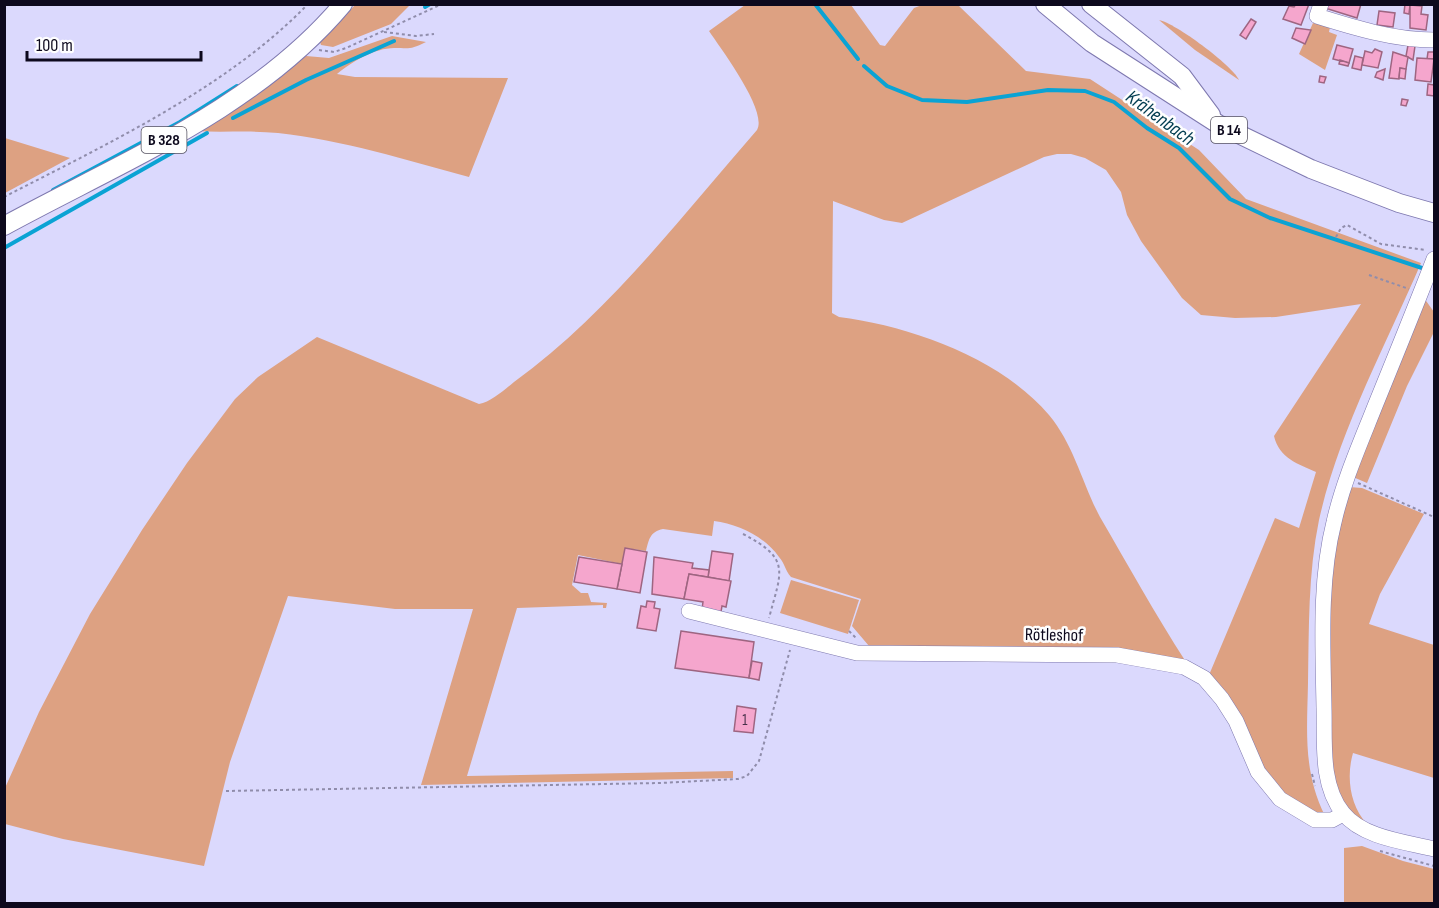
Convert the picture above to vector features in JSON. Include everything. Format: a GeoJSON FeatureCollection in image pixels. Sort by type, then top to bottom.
{"type":"FeatureCollection","features":[{"type":"Feature","properties":{"kind":"main road","name":"B 328"},"geometry":{"type":"LineString","coordinates":[[4,226],[228,103],[306,43],[343,4]]}},
{"type":"Feature","properties":{"kind":"main road","name":"B 14"},"geometry":{"type":"LineString","coordinates":[[1045,4],[1092,43],[1218,124],[1311,169],[1399,203],[1434,213]]}},
{"type":"Feature","properties":{"kind":"main road","name":"B 14"},"geometry":{"type":"LineString","coordinates":[[1091,4],[1182,76],[1218,124]]}},
{"type":"Feature","properties":{"kind":"street"},"geometry":{"type":"LineString","coordinates":[[1319,10],[1397,37],[1434,40]]}},
{"type":"Feature","properties":{"kind":"street"},"geometry":{"type":"LineString","coordinates":[[1434,259],[1346,477],[1334,523],[1325,583],[1323,660],[1325,759],[1329,782],[1343,814],[1365,829],[1387,838],[1434,849]]}},
{"type":"Feature","properties":{"kind":"street","name":"Rötleshof"},"geometry":{"type":"LineString","coordinates":[[689,611],[857,654],[1117,656],[1184,667],[1204,678],[1222,699],[1236,721],[1258,772],[1287,806],[1303,815],[1323,821],[1343,814]]}},
{"type":"Feature","properties":{"kind":"path"},"geometry":{"type":"LineString","coordinates":[[4,197],[208,85],[264,45],[308,4]]}},
{"type":"Feature","properties":{"kind":"path"},"geometry":{"type":"LineString","coordinates":[[306,43],[313,49],[334,52],[442,4]]}},
{"type":"Feature","properties":{"kind":"path"},"geometry":{"type":"LineString","coordinates":[[383,32],[416,36],[434,34]]}},
{"type":"Feature","properties":{"kind":"path"},"geometry":{"type":"LineString","coordinates":[[1335,237],[1341,228],[1347,225],[1381,244],[1434,250]]}},
{"type":"Feature","properties":{"kind":"path"},"geometry":{"type":"LineString","coordinates":[[1369,275],[1415,291]]}},
{"type":"Feature","properties":{"kind":"path"},"geometry":{"type":"LineString","coordinates":[[1346,477],[1434,517]]}},
{"type":"Feature","properties":{"kind":"path"},"geometry":{"type":"LineString","coordinates":[[743,534],[770,550],[780,564],[778,584],[766,630]]}},
{"type":"Feature","properties":{"kind":"path"},"geometry":{"type":"LineString","coordinates":[[226,791],[660,783],[738,779],[747,776],[759,761],[793,639]]}},
{"type":"Feature","properties":{"kind":"shaded area"},"geometry":{"type":"Polygon","coordinates":[[[355,5],[410,5],[391,24],[333,47],[321,45],[320,42],[355,5]]]}},
{"type":"Feature","properties":{"kind":"shaded area"},"geometry":{"type":"Polygon","coordinates":[[[745,5],[851,5],[880,45],[885,46],[914,8],[922,5],[958,5],[1026,71],[1090,79],[1199,150],[1246,199],[1421,263],[1338,454],[1315,540],[1310,601],[1307,735],[1313,783],[1325,816],[1279,796],[1209,675],[1275,518],[1299,528],[1316,472],[1285,455],[1280,450],[1274,436],[1361,304],[1276,317],[1235,318],[1201,315],[1182,298],[1141,241],[1127,215],[1121,192],[1106,170],[1085,158],[1071,154],[1057,154],[1044,157],[902,223],[884,220],[833,201],[832,313],[839,317],[895,328],[953,348],[1006,377],[1029,395],[1058,427],[1100,517],[1186,662],[869,646],[852,626],[861,599],[791,577],[773,550],[758,537],[741,528],[714,521],[712,536],[659,530],[651,537],[646,551],[625,548],[622,564],[578,555],[572,585],[581,593],[588,593],[591,602],[607,603],[606,608],[603,608],[603,605],[517,608],[467,776],[733,771],[733,778],[421,785],[473,609],[395,609],[288,596],[230,762],[204,866],[63,839],[5,824],[5,788],[39,712],[90,614],[187,463],[235,399],[258,377],[317,337],[479,404],[502,392],[581,326],[612,295],[672,230],[757,130],[759,121],[750,95],[709,31],[745,5]]]}},
{"type":"Feature","properties":{"kind":"shaded area"},"geometry":{"type":"Polygon","coordinates":[[[1159,20],[1202,46],[1226,65],[1239,80],[1195,50],[1159,20]]]}},
{"type":"Feature","properties":{"kind":"shaded area"},"geometry":{"type":"Polygon","coordinates":[[[1313,23],[1330,27],[1329,32],[1337,35],[1325,70],[1299,54],[1313,23]]]}},
{"type":"Feature","properties":{"kind":"shaded area"},"geometry":{"type":"Polygon","coordinates":[[[392,36],[426,42],[413,47],[371,53],[356,60],[337,74],[355,77],[508,78],[469,177],[326,140],[268,132],[196,131],[235,109],[306,56],[329,58],[392,36]]]}},
{"type":"Feature","properties":{"kind":"shaded area"},"geometry":{"type":"Polygon","coordinates":[[[5,138],[70,158],[5,193],[5,138]]]}},
{"type":"Feature","properties":{"kind":"shaded area"},"geometry":{"type":"Polygon","coordinates":[[[1424,298],[1434,312],[1434,332],[1407,386],[1367,483],[1353,477],[1424,298]]]}},
{"type":"Feature","properties":{"kind":"shaded area"},"geometry":{"type":"Polygon","coordinates":[[[1349,487],[1362,488],[1424,514],[1380,594],[1369,624],[1434,645],[1434,778],[1353,753],[1350,772],[1351,791],[1357,809],[1367,824],[1345,808],[1334,785],[1327,699],[1333,552],[1349,487]]]}},
{"type":"Feature","properties":{"kind":"shaded area"},"geometry":{"type":"Polygon","coordinates":[[[791,580],[859,600],[848,634],[780,613],[791,580]]]}},
{"type":"Feature","properties":{"kind":"shaded area"},"geometry":{"type":"Polygon","coordinates":[[[1362,846],[1403,861],[1434,869],[1434,903],[1344,903],[1344,848],[1362,846]]]}},
{"type":"Feature","properties":{"kind":"building"},"geometry":{"type":"Polygon","coordinates":[[[1296,4],[1309,4],[1301,25],[1283,19],[1289,6],[1294,7],[1296,4]]]}},
{"type":"Feature","properties":{"kind":"building"},"geometry":{"type":"Polygon","coordinates":[[[1326,4],[1361,4],[1357,18],[1325,8],[1326,4]]]}},
{"type":"Feature","properties":{"kind":"building"},"geometry":{"type":"Polygon","coordinates":[[[1405,4],[1415,4],[1410,5],[1409,14],[1404,13],[1405,4]]]}},
{"type":"Feature","properties":{"kind":"building"},"geometry":{"type":"Polygon","coordinates":[[[1410,5],[1422,6],[1421,14],[1428,15],[1426,30],[1410,28],[1410,5]]]}},
{"type":"Feature","properties":{"kind":"building"},"geometry":{"type":"Polygon","coordinates":[[[1379,11],[1395,13],[1393,27],[1377,25],[1379,11]]]}},
{"type":"Feature","properties":{"kind":"building"},"geometry":{"type":"Polygon","coordinates":[[[1251,19],[1256,22],[1246,39],[1240,35],[1251,19]]]}},
{"type":"Feature","properties":{"kind":"building"},"geometry":{"type":"Polygon","coordinates":[[[1296,28],[1311,30],[1305,44],[1292,38],[1296,28]]]}},
{"type":"Feature","properties":{"kind":"building"},"geometry":{"type":"Polygon","coordinates":[[[1337,45],[1353,49],[1349,63],[1333,59],[1337,45]]]}},
{"type":"Feature","properties":{"kind":"building"},"geometry":{"type":"Polygon","coordinates":[[[1408,45],[1415,46],[1413,60],[1406,56],[1408,45]]]}},
{"type":"Feature","properties":{"kind":"building"},"geometry":{"type":"Polygon","coordinates":[[[1375,49],[1382,52],[1378,68],[1362,65],[1365,51],[1372,53],[1375,49]]]}},
{"type":"Feature","properties":{"kind":"building"},"geometry":{"type":"Polygon","coordinates":[[[1393,52],[1408,57],[1406,69],[1400,68],[1399,79],[1389,78],[1393,52]]]}},
{"type":"Feature","properties":{"kind":"building"},"geometry":{"type":"Polygon","coordinates":[[[1428,52],[1434,52],[1434,59],[1427,59],[1428,52]]]}},
{"type":"Feature","properties":{"kind":"building"},"geometry":{"type":"Polygon","coordinates":[[[1355,56],[1363,58],[1361,70],[1352,68],[1355,56]]]}},
{"type":"Feature","properties":{"kind":"building"},"geometry":{"type":"Polygon","coordinates":[[[1417,58],[1434,59],[1431,82],[1415,80],[1417,58]]]}},
{"type":"Feature","properties":{"kind":"building"},"geometry":{"type":"Polygon","coordinates":[[[1340,60],[1349,63],[1348,66],[1339,64],[1340,60]]]}},
{"type":"Feature","properties":{"kind":"building"},"geometry":{"type":"Polygon","coordinates":[[[1400,68],[1406,69],[1405,79],[1399,78],[1400,68]]]}},
{"type":"Feature","properties":{"kind":"building"},"geometry":{"type":"Polygon","coordinates":[[[1385,69],[1383,80],[1375,77],[1377,72],[1385,69]]]}},
{"type":"Feature","properties":{"kind":"building"},"geometry":{"type":"Polygon","coordinates":[[[1320,76],[1326,77],[1324,83],[1319,82],[1320,76]]]}},
{"type":"Feature","properties":{"kind":"building"},"geometry":{"type":"Polygon","coordinates":[[[1428,84],[1434,85],[1434,96],[1427,95],[1428,84]]]}},
{"type":"Feature","properties":{"kind":"building"},"geometry":{"type":"Polygon","coordinates":[[[1402,99],[1408,100],[1406,106],[1401,105],[1402,99]]]}},
{"type":"Feature","properties":{"kind":"building"},"geometry":{"type":"Polygon","coordinates":[[[625,548],[647,552],[640,593],[617,589],[625,548]]]}},
{"type":"Feature","properties":{"kind":"building"},"geometry":{"type":"Polygon","coordinates":[[[712,551],[733,554],[729,581],[708,577],[712,551]]]}},
{"type":"Feature","properties":{"kind":"building"},"geometry":{"type":"Polygon","coordinates":[[[579,557],[622,564],[617,589],[574,582],[579,557]]]}},
{"type":"Feature","properties":{"kind":"building"},"geometry":{"type":"Polygon","coordinates":[[[654,557],[693,563],[692,568],[709,570],[708,577],[689,574],[684,599],[652,594],[654,557]]]}},
{"type":"Feature","properties":{"kind":"building"},"geometry":{"type":"Polygon","coordinates":[[[689,574],[731,581],[726,607],[722,606],[721,612],[702,609],[703,602],[684,599],[689,574]]]}},
{"type":"Feature","properties":{"kind":"building"},"geometry":{"type":"Polygon","coordinates":[[[647,601],[655,602],[654,608],[660,609],[656,631],[637,628],[641,606],[646,607],[647,601]]]}},
{"type":"Feature","properties":{"kind":"building"},"geometry":{"type":"Polygon","coordinates":[[[681,631],[754,642],[749,678],[675,668],[681,631]]]}},
{"type":"Feature","properties":{"kind":"building"},"geometry":{"type":"Polygon","coordinates":[[[752,661],[762,663],[759,680],[749,678],[752,661]]]}},
{"type":"Feature","properties":{"kind":"building"},"geometry":{"type":"Polygon","coordinates":[[[737,706],[756,709],[753,733],[734,731],[737,706]]]}},
{"type":"Feature","properties":{"kind":"waterway"},"geometry":{"type":"LineString","coordinates":[[425,7],[430,4]]}},
{"type":"Feature","properties":{"kind":"waterway","name":"Krähenbach"},"geometry":{"type":"LineString","coordinates":[[815,4],[858,59]]}},
{"type":"Feature","properties":{"kind":"waterway"},"geometry":{"type":"LineString","coordinates":[[233,118],[306,80],[394,41]]}},
{"type":"Feature","properties":{"kind":"waterway","name":"Krähenbach"},"geometry":{"type":"LineString","coordinates":[[864,66],[887,86],[922,100],[967,102],[1048,90],[1085,91],[1114,102],[1147,128],[1179,148],[1230,199],[1270,218],[1422,268]]}},
{"type":"Feature","properties":{"kind":"waterway"},"geometry":{"type":"LineString","coordinates":[[53,190],[180,122],[237,86]]}},
{"type":"Feature","properties":{"kind":"waterway"},"geometry":{"type":"LineString","coordinates":[[4,248],[207,133]]}}]}
